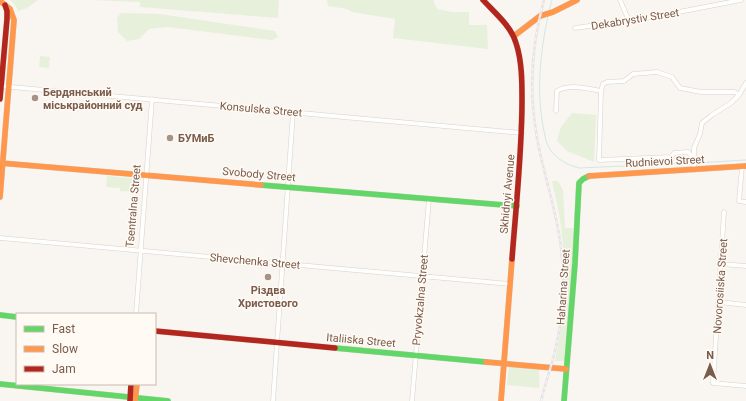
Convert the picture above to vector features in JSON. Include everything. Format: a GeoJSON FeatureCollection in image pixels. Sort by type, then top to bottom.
{"type":"FeatureCollection","features":[{"type":"Feature","properties":{"kind":"main road","name":"Skhidnyi Avenue"},"geometry":{"type":"LineString","coordinates":[[483,0],[514,36],[520,55],[522,132],[501,401]]}},
{"type":"Feature","properties":{"kind":"main road"},"geometry":{"type":"LineString","coordinates":[[514,36],[542,15],[553,12],[577,0]]}},
{"type":"Feature","properties":{"kind":"main road"},"geometry":{"type":"LineString","coordinates":[[0,99],[7,19],[7,11],[2,2]]}},
{"type":"Feature","properties":{"kind":"main road"},"geometry":{"type":"LineString","coordinates":[[0,197],[1,163],[14,20],[12,12],[2,2]]}},
{"type":"Feature","properties":{"kind":"main road","name":"Svobody Street"},"geometry":{"type":"LineString","coordinates":[[1,163],[517,206]]}},
{"type":"Feature","properties":{"kind":"main road","name":"Rudnievoi Street"},"geometry":{"type":"LineString","coordinates":[[585,177],[744,167]]}},
{"type":"Feature","properties":{"kind":"main road","name":"Haharina Street"},"geometry":{"type":"LineString","coordinates":[[564,401],[580,183],[585,177]]}},
{"type":"Feature","properties":{"kind":"main road"},"geometry":{"type":"LineString","coordinates":[[0,315],[16,317]]}},
{"type":"Feature","properties":{"kind":"main road","name":"Italiiska Street"},"geometry":{"type":"LineString","coordinates":[[156,330],[566,369]]}},
{"type":"Feature","properties":{"kind":"main road"},"geometry":{"type":"LineString","coordinates":[[0,384],[133,399],[168,401]]}},
{"type":"Feature","properties":{"kind":"main road"},"geometry":{"type":"LineString","coordinates":[[131,385],[133,399]]}},
{"type":"Feature","properties":{"kind":"main road"},"geometry":{"type":"LineString","coordinates":[[133,399],[137,385]]}},
{"type":"Feature","properties":{"kind":"street"},"geometry":{"type":"LineString","coordinates":[[620,0],[629,21]]}},
{"type":"Feature","properties":{"kind":"street","name":"Dekabrystiv Street"},"geometry":{"type":"LineString","coordinates":[[575,28],[629,21],[700,9],[741,0]]}},
{"type":"Feature","properties":{"kind":"street"},"geometry":{"type":"LineString","coordinates":[[693,157],[688,152],[674,153],[671,156],[599,160],[601,90],[603,84],[607,82],[624,81],[633,74],[656,72],[672,77],[680,88],[701,92],[735,92],[739,95]]}},
{"type":"Feature","properties":{"kind":"street"},"geometry":{"type":"LineString","coordinates":[[694,170],[694,148],[700,134],[702,123],[726,107],[739,95],[746,83]]}},
{"type":"Feature","properties":{"kind":"street","name":"Konsulska Street"},"geometry":{"type":"LineString","coordinates":[[1,86],[522,132]]}},
{"type":"Feature","properties":{"kind":"street"},"geometry":{"type":"LineString","coordinates":[[556,111],[557,91],[563,87],[601,90]]}},
{"type":"Feature","properties":{"kind":"street","name":"Tsentralna Street"},"geometry":{"type":"LineString","coordinates":[[136,313],[152,99]]}},
{"type":"Feature","properties":{"kind":"street"},"geometry":{"type":"LineString","coordinates":[[273,401],[293,112]]}},
{"type":"Feature","properties":{"kind":"street"},"geometry":{"type":"LineString","coordinates":[[744,167],[739,201],[746,202]]}},
{"type":"Feature","properties":{"kind":"street","name":"Pryvokzalna Street"},"geometry":{"type":"LineString","coordinates":[[412,401],[429,199]]}},
{"type":"Feature","properties":{"kind":"street","name":"Novorosiiska Street"},"geometry":{"type":"LineString","coordinates":[[724,212],[713,383],[746,386]]}},
{"type":"Feature","properties":{"kind":"street","name":"Shevchenka Street"},"geometry":{"type":"LineString","coordinates":[[0,238],[510,284]]}},
{"type":"Feature","properties":{"kind":"street"},"geometry":{"type":"LineString","coordinates":[[721,264],[746,266]]}},
{"type":"Feature","properties":{"kind":"street"},"geometry":{"type":"LineString","coordinates":[[719,302],[746,305]]}},
{"type":"Feature","properties":{"kind":"green space"},"geometry":{"type":"Polygon","coordinates":[[[10,0],[38,0],[27,8],[18,11],[16,6],[10,0]]]}},
{"type":"Feature","properties":{"kind":"green space"},"geometry":{"type":"Polygon","coordinates":[[[90,0],[279,0],[278,18],[140,7],[140,2],[90,0]]]}},
{"type":"Feature","properties":{"kind":"green space"},"geometry":{"type":"Polygon","coordinates":[[[327,0],[433,0],[437,9],[452,12],[469,12],[469,25],[487,25],[488,49],[393,38],[395,19],[352,12],[347,9],[328,6],[327,0]]]}},
{"type":"Feature","properties":{"kind":"green space"},"geometry":{"type":"Polygon","coordinates":[[[121,13],[160,14],[275,31],[278,37],[272,40],[168,27],[149,29],[139,39],[127,41],[118,32],[117,18],[121,13]]]}},
{"type":"Feature","properties":{"kind":"green space"},"geometry":{"type":"Polygon","coordinates":[[[40,56],[50,57],[49,68],[39,67],[40,56]]]}},
{"type":"Feature","properties":{"kind":"green space"},"geometry":{"type":"Polygon","coordinates":[[[572,113],[596,115],[594,162],[567,151],[557,141],[561,127],[572,113]]]}},
{"type":"Feature","properties":{"kind":"green space"},"geometry":{"type":"Polygon","coordinates":[[[107,176],[141,179],[140,192],[120,191],[120,188],[106,187],[107,176]]]}},
{"type":"Feature","properties":{"kind":"green space"},"geometry":{"type":"Polygon","coordinates":[[[552,181],[558,181],[563,190],[565,228],[573,228],[572,278],[565,361],[555,361],[561,327],[564,294],[564,260],[560,220],[552,181]]]}},
{"type":"Feature","properties":{"kind":"green space"},"geometry":{"type":"Polygon","coordinates":[[[509,366],[539,369],[539,388],[507,385],[509,366]]]}},
{"type":"Feature","properties":{"kind":"waterway"},"geometry":{"type":"LineString","coordinates":[[549,11],[552,0]]}},
{"type":"Feature","properties":{"kind":"waterway"},"geometry":{"type":"LineString","coordinates":[[548,16],[541,59],[540,103],[546,141],[554,154],[566,163],[579,168],[693,163]]}},
{"type":"Feature","properties":{"kind":"waterway"},"geometry":{"type":"LineString","coordinates":[[696,163],[746,160]]}},
{"type":"Feature","properties":{"kind":"railway"},"geometry":{"type":"LineString","coordinates":[[541,401],[558,338],[563,287],[559,233],[542,162],[534,115],[532,82],[534,49],[544,0]]}},
{"type":"Feature","properties":{"kind":"traffic: fast"},"geometry":{"type":"LineString","coordinates":[[564,401],[575,263],[579,183],[589,176]]}},
{"type":"Feature","properties":{"kind":"traffic: fast"},"geometry":{"type":"LineString","coordinates":[[261,185],[517,206]]}},
{"type":"Feature","properties":{"kind":"traffic: fast"},"geometry":{"type":"LineString","coordinates":[[0,315],[16,317]]}},
{"type":"Feature","properties":{"kind":"traffic: fast"},"geometry":{"type":"LineString","coordinates":[[335,348],[486,362]]}},
{"type":"Feature","properties":{"kind":"traffic: fast"},"geometry":{"type":"LineString","coordinates":[[0,384],[168,401]]}},
{"type":"Feature","properties":{"kind":"traffic: slow"},"geometry":{"type":"LineString","coordinates":[[514,36],[540,16],[553,12],[577,0]]}},
{"type":"Feature","properties":{"kind":"traffic: slow"},"geometry":{"type":"LineString","coordinates":[[0,1],[10,9],[14,20],[0,197]]}},
{"type":"Feature","properties":{"kind":"traffic: slow"},"geometry":{"type":"LineString","coordinates":[[0,163],[261,185]]}},
{"type":"Feature","properties":{"kind":"traffic: slow"},"geometry":{"type":"LineString","coordinates":[[589,176],[746,166]]}},
{"type":"Feature","properties":{"kind":"traffic: slow"},"geometry":{"type":"LineString","coordinates":[[501,401],[512,259]]}},
{"type":"Feature","properties":{"kind":"traffic: slow"},"geometry":{"type":"LineString","coordinates":[[486,362],[566,369]]}},
{"type":"Feature","properties":{"kind":"traffic: slow"},"geometry":{"type":"LineString","coordinates":[[135,401],[137,385]]}},
{"type":"Feature","properties":{"kind":"traffic: jam"},"geometry":{"type":"LineString","coordinates":[[483,0],[502,20],[514,37],[521,64],[522,120],[512,259]]}},
{"type":"Feature","properties":{"kind":"traffic: jam"},"geometry":{"type":"LineString","coordinates":[[0,99],[7,19],[5,5]]}},
{"type":"Feature","properties":{"kind":"traffic: jam"},"geometry":{"type":"LineString","coordinates":[[156,331],[335,348]]}},
{"type":"Feature","properties":{"kind":"traffic: jam"},"geometry":{"type":"LineString","coordinates":[[130,401],[131,385]]}},
{"type":"Feature","properties":{"kind":"place","name":"Бердянський міськрайонний суд"},"geometry":{"type":"Point","coordinates":[35,98]}},
{"type":"Feature","properties":{"kind":"place","name":"БУМиБ"},"geometry":{"type":"Point","coordinates":[170,138]}},
{"type":"Feature","properties":{"kind":"place","name":"Різдва Христового"},"geometry":{"type":"Point","coordinates":[268,277]}}]}
